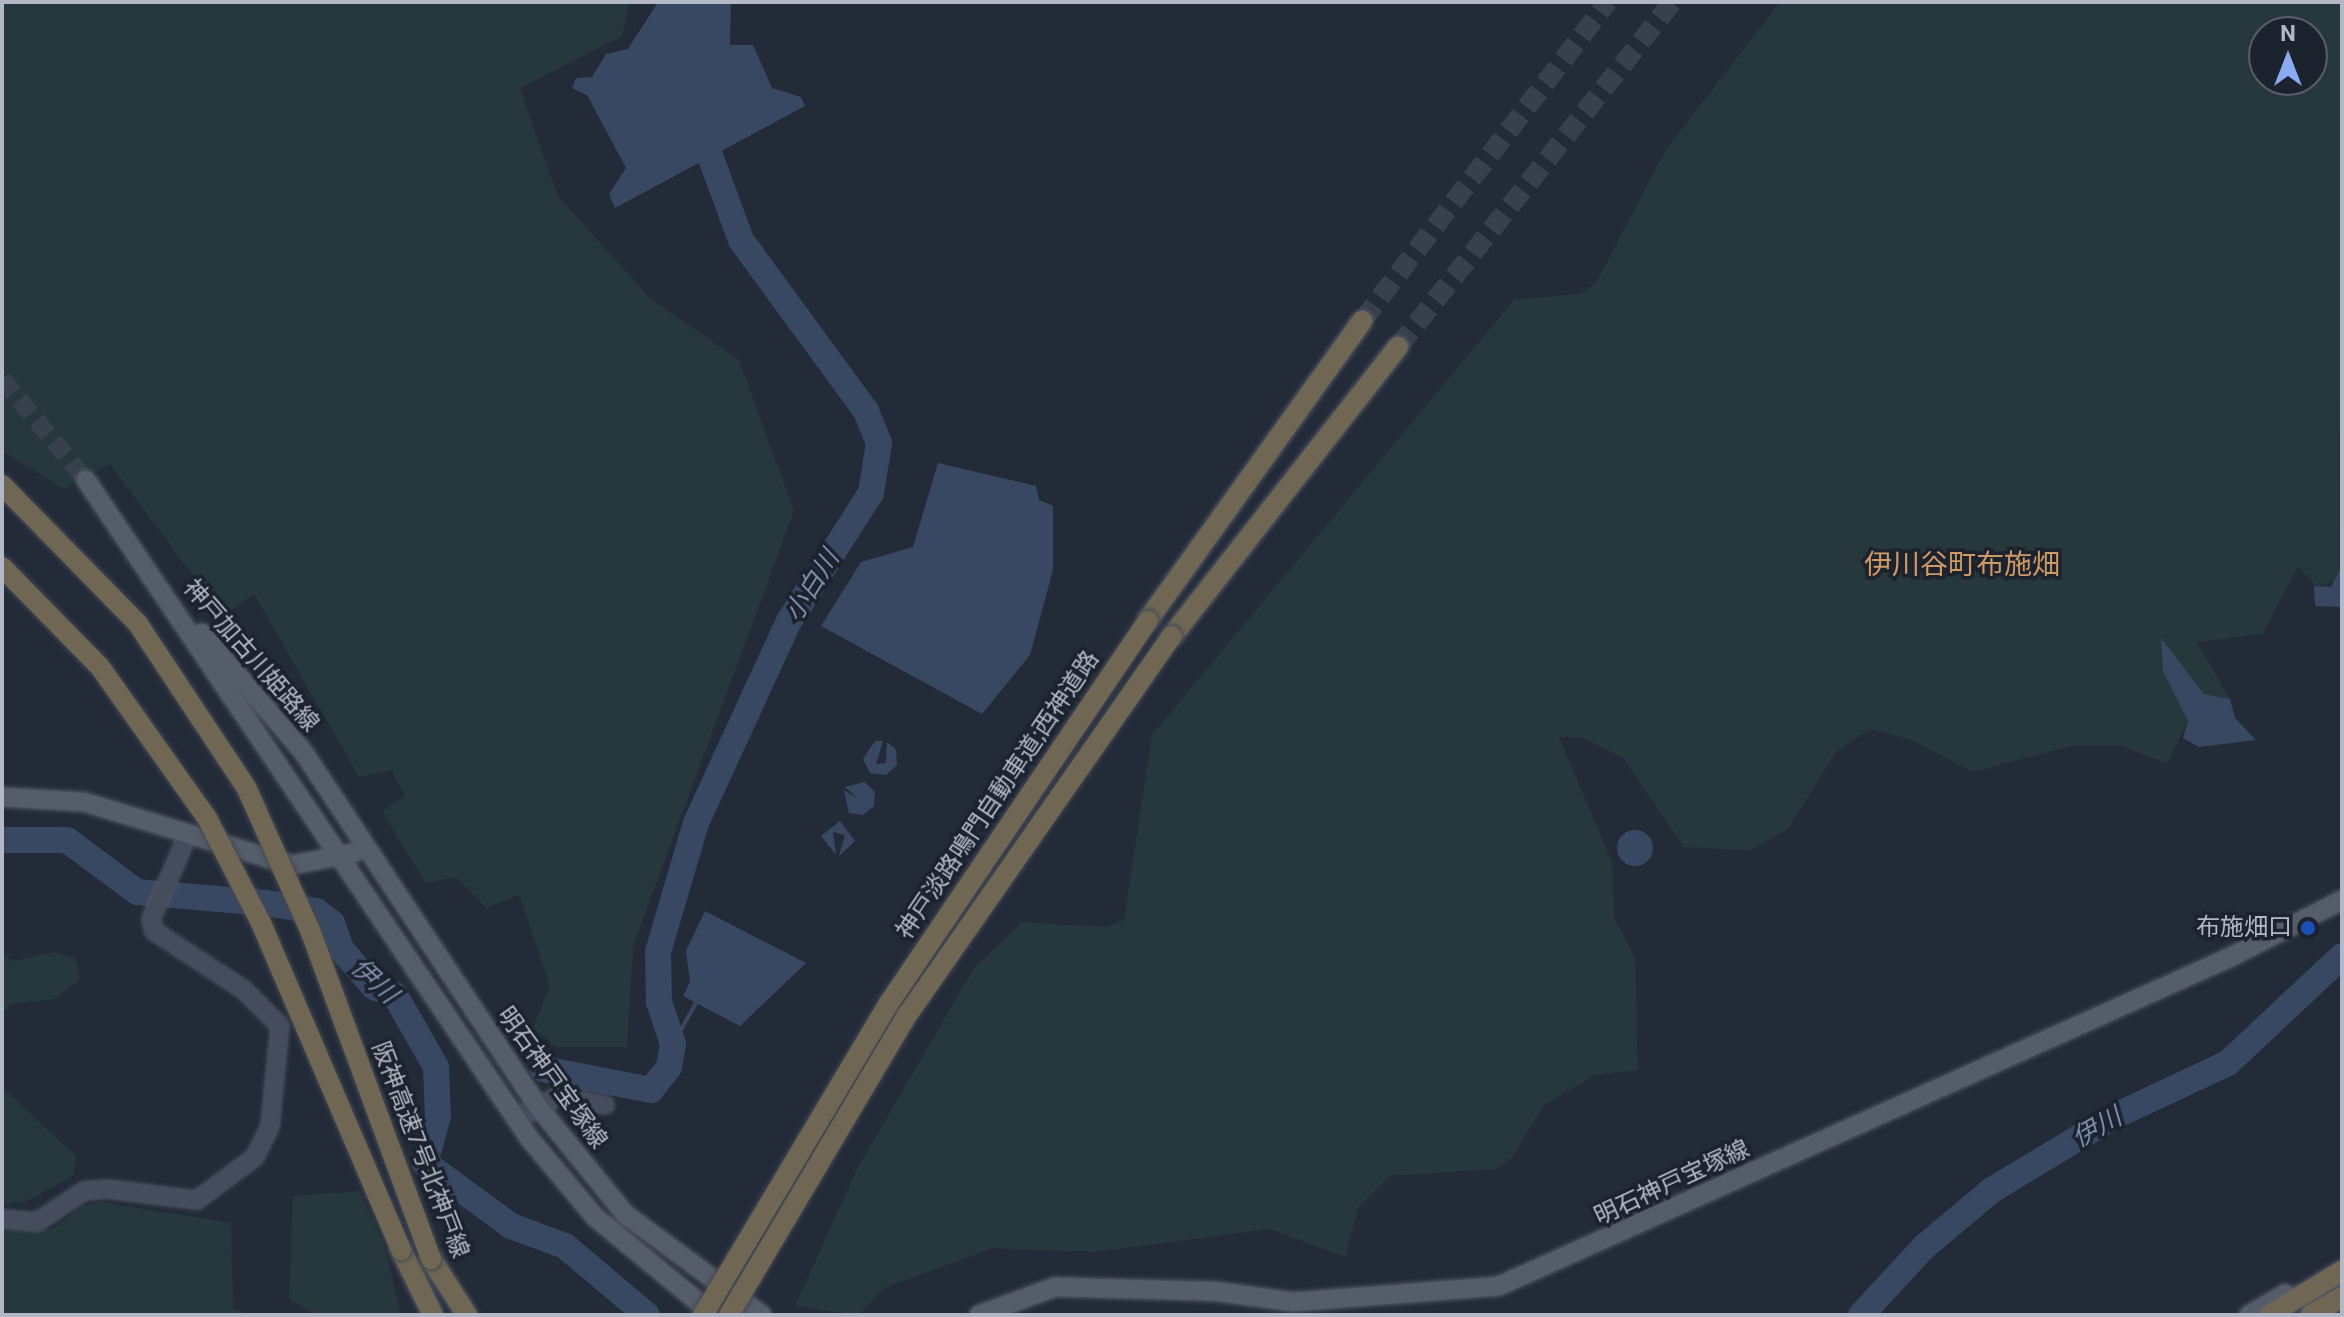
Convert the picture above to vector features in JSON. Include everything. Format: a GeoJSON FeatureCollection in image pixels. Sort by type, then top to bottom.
{"type":"FeatureCollection","features":[{"type":"Feature","properties":{"kind":"highway","name":"神戸淡路鳴門自動車道;西神道路"},"geometry":{"type":"LineString","coordinates":[[703,1315],[889,1003],[1148,620],[1362,321]]}},
{"type":"Feature","properties":{"kind":"highway","name":"神戸淡路鳴門自動車道;西神道路"},"geometry":{"type":"LineString","coordinates":[[729,1315],[908,1014],[1172,636],[1398,347]]}},
{"type":"Feature","properties":{"kind":"highway","name":"阪神高速7号北神戸線"},"geometry":{"type":"LineString","coordinates":[[2,485],[138,624],[246,787],[310,930],[431,1259],[458,1315]]}},
{"type":"Feature","properties":{"kind":"highway"},"geometry":{"type":"LineString","coordinates":[[2,567],[100,667],[207,818],[261,923],[401,1250],[433,1315]]}},
{"type":"Feature","properties":{"kind":"highway"},"geometry":{"type":"LineString","coordinates":[[431,1259],[467,1315]]}},
{"type":"Feature","properties":{"kind":"highway"},"geometry":{"type":"LineString","coordinates":[[2269,1315],[2342,1271]]}},
{"type":"Feature","properties":{"kind":"highway"},"geometry":{"type":"LineString","coordinates":[[2311,1315],[2342,1297]]}},
{"type":"Feature","properties":{"kind":"main road","name":"神戸加古川姫路線"},"geometry":{"type":"LineString","coordinates":[[86,480],[345,858]]}},
{"type":"Feature","properties":{"kind":"main road","name":"神戸加古川姫路線"},"geometry":{"type":"LineString","coordinates":[[151,578],[266,702],[367,846]]}},
{"type":"Feature","properties":{"kind":"main road"},"geometry":{"type":"LineString","coordinates":[[2,797],[84,802],[292,865],[345,858],[367,846]]}},
{"type":"Feature","properties":{"kind":"main road","name":"明石神戸宝塚線"},"geometry":{"type":"LineString","coordinates":[[367,846],[536,1104],[625,1214],[762,1315]]}},
{"type":"Feature","properties":{"kind":"main road"},"geometry":{"type":"LineString","coordinates":[[345,858],[516,1119],[595,1217],[714,1315]]}},
{"type":"Feature","properties":{"kind":"main road","name":"明石神戸宝塚線"},"geometry":{"type":"LineString","coordinates":[[979,1315],[1055,1287],[1213,1291],[1293,1302],[1499,1286],[2233,956],[2342,900]]}},
{"type":"Feature","properties":{"kind":"main road"},"geometry":{"type":"LineString","coordinates":[[2249,1315],[2342,1260]]}},
{"type":"Feature","properties":{"kind":"street"},"geometry":{"type":"LineString","coordinates":[[2,1219],[46,1219],[84,1191],[197,1200],[255,1157],[270,1126],[282,1041],[267,1008],[154,931],[154,912],[183,846]]}},
{"type":"Feature","properties":{"kind":"street"},"geometry":{"type":"LineString","coordinates":[[516,1119],[536,1104],[558,1096],[605,1105]]}},
{"type":"Feature","properties":{"kind":"shaded area"},"geometry":{"type":"Polygon","coordinates":[[[2,2],[629,2],[622,36],[520,88],[557,195],[651,299],[739,360],[794,511],[633,946],[627,1047],[556,1047],[533,1028],[550,986],[519,895],[486,908],[456,877],[426,883],[382,812],[405,795],[391,770],[359,777],[254,594],[223,616],[110,464],[64,489],[2,451],[2,2]]]}},
{"type":"Feature","properties":{"kind":"shaded area"},"geometry":{"type":"Polygon","coordinates":[[[1780,2],[2342,2],[2339,581],[2316,586],[2298,567],[2262,634],[2197,642],[2230,699],[2204,694],[2161,639],[2188,721],[2167,764],[2119,745],[2075,745],[1973,772],[1912,740],[1870,729],[1835,753],[1788,829],[1751,850],[1684,847],[1623,758],[1581,737],[1559,737],[1612,862],[1614,917],[1635,957],[1638,1070],[1595,1075],[1544,1105],[1510,1160],[1495,1169],[1390,1176],[1358,1208],[1345,1257],[1269,1229],[1094,1252],[993,1248],[884,1288],[859,1315],[795,1306],[857,1169],[974,968],[1022,922],[1105,927],[1124,920],[1152,735],[1514,300],[1580,294],[1596,283],[1665,151],[1780,2]]]}},
{"type":"Feature","properties":{"kind":"shaded area"},"geometry":{"type":"Polygon","coordinates":[[[54,952],[76,959],[80,979],[55,999],[11,1004],[2,1014],[2,954],[13,961],[54,952]]]}},
{"type":"Feature","properties":{"kind":"shaded area"},"geometry":{"type":"Polygon","coordinates":[[[2,1087],[76,1156],[73,1176],[25,1202],[2,1204],[2,1087]]]}},
{"type":"Feature","properties":{"kind":"shaded area"},"geometry":{"type":"Polygon","coordinates":[[[359,1191],[384,1244],[401,1315],[317,1315],[289,1299],[293,1196],[359,1191]]]}},
{"type":"Feature","properties":{"kind":"shaded area"},"geometry":{"type":"Polygon","coordinates":[[[101,1202],[231,1223],[233,1309],[253,1315],[2,1315],[2,1231],[53,1229],[81,1206],[101,1202]]]}},
{"type":"Feature","properties":{"kind":"water"},"geometry":{"type":"Polygon","coordinates":[[[658,2],[731,2],[730,45],[753,45],[772,88],[801,97],[805,106],[615,208],[609,194],[626,168],[587,95],[572,88],[576,78],[592,77],[606,54],[628,49],[658,2]]]}},
{"type":"Feature","properties":{"kind":"water"},"geometry":{"type":"Polygon","coordinates":[[[938,463],[1036,486],[1039,500],[1053,506],[1053,570],[1030,655],[982,714],[821,626],[861,562],[913,547],[938,463]]]}},
{"type":"Feature","properties":{"kind":"water"},"geometry":{"type":"Polygon","coordinates":[[[2342,565],[2342,607],[2315,606],[2314,586],[2331,587],[2342,565]]]}},
{"type":"Feature","properties":{"kind":"water"},"geometry":{"type":"Polygon","coordinates":[[[2161,638],[2204,694],[2230,699],[2235,718],[2256,740],[2199,747],[2183,738],[2188,721],[2163,671],[2161,638]]]}},
{"type":"Feature","properties":{"kind":"water"},"geometry":{"type":"Polygon","coordinates":[[[875,741],[883,741],[876,764],[886,763],[887,742],[896,750],[897,765],[886,775],[870,773],[863,759],[875,741]]]}},
{"type":"Feature","properties":{"kind":"water"},"geometry":{"type":"Polygon","coordinates":[[[865,782],[875,792],[874,806],[863,815],[849,813],[844,790],[858,799],[845,787],[865,782]]]}},
{"type":"Feature","properties":{"kind":"water"},"geometry":{"type":"Polygon","coordinates":[[[840,821],[855,841],[839,856],[845,835],[833,832],[836,855],[821,836],[840,821]]]}},
{"type":"Feature","properties":{"kind":"water"},"geometry":{"type":"Polygon","coordinates":[[[1635,830],[1648,835],[1653,848],[1648,861],[1635,866],[1622,861],[1617,848],[1622,835],[1635,830]]]}},
{"type":"Feature","properties":{"kind":"water"},"geometry":{"type":"Polygon","coordinates":[[[705,911],[806,963],[740,1026],[683,996],[690,982],[686,951],[705,911]]]}},
{"type":"Feature","properties":{"kind":"waterway","name":"小白川"},"geometry":{"type":"LineString","coordinates":[[543,1069],[651,1090],[669,1067],[673,1044],[659,1002],[658,952],[696,823],[789,621],[871,493],[879,443],[866,411],[741,240],[698,123]]}},
{"type":"Feature","properties":{"kind":"waterway","name":"伊川"},"geometry":{"type":"LineString","coordinates":[[2,840],[67,840],[137,892],[266,903],[316,911],[332,923],[341,949],[374,987],[395,995],[436,1067],[438,1116],[425,1163],[511,1226],[565,1246],[647,1315]]}},
{"type":"Feature","properties":{"kind":"waterway","name":"伊川"},"geometry":{"type":"LineString","coordinates":[[1861,1315],[1924,1247],[1992,1190],[2113,1117],[2228,1063],[2342,956]]}},
{"type":"Feature","properties":{"kind":"waterway"},"geometry":{"type":"LineString","coordinates":[[673,1044],[697,1001]]}},
{"type":"Feature","properties":{"kind":"tunnel"},"geometry":{"type":"LineString","coordinates":[[1362,321],[1608,2]]}},
{"type":"Feature","properties":{"kind":"tunnel"},"geometry":{"type":"LineString","coordinates":[[1398,347],[1672,2]]}},
{"type":"Feature","properties":{"kind":"tunnel"},"geometry":{"type":"LineString","coordinates":[[2,379],[86,480]]}},
{"type":"Feature","properties":{"kind":"place","name":"布施畑口"},"geometry":{"type":"Point","coordinates":[2308,928]}},
{"type":"Feature","properties":{"kind":"district","name":"伊川谷町布施畑"},"geometry":{"type":"Point","coordinates":[1962,565]}}]}
